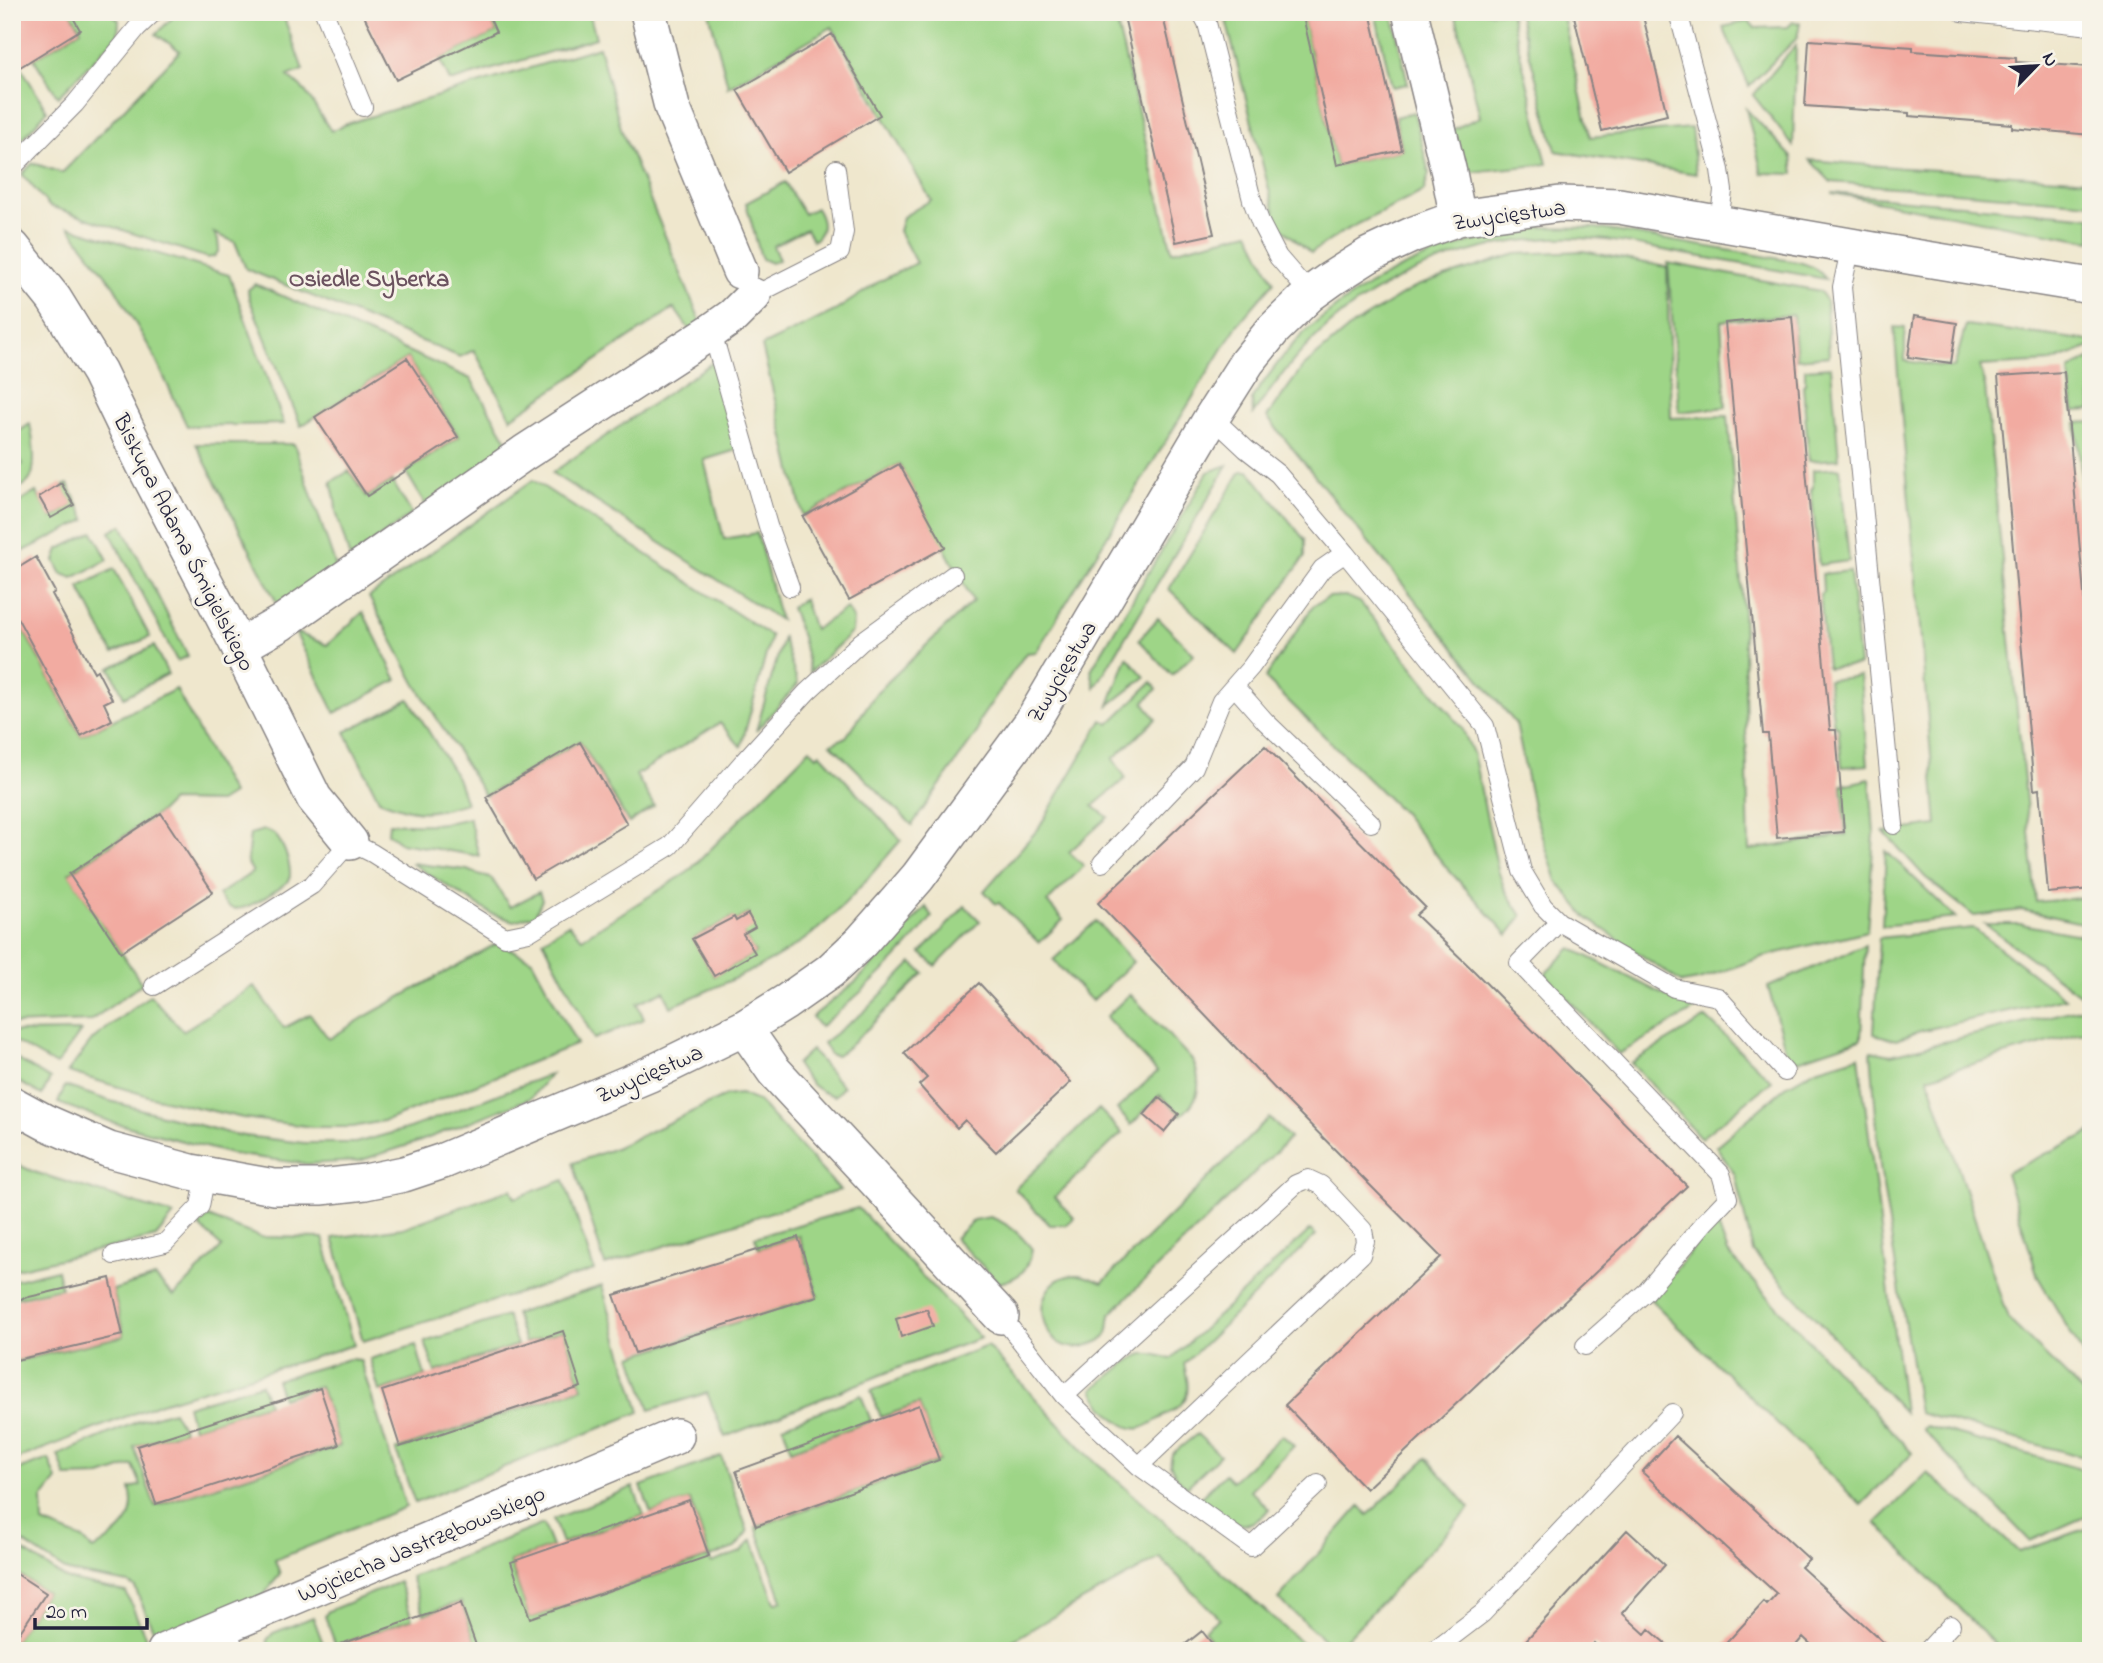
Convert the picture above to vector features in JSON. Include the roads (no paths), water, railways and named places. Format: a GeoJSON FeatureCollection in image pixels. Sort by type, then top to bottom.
{"type":"FeatureCollection","features":[{"type":"Feature","properties":{"kind":"street"},"geometry":{"type":"LineString","coordinates":[[239,647],[281,623],[524,453],[733,316],[746,284],[672,107],[649,12]]}},
{"type":"Feature","properties":{"kind":"street"},"geometry":{"type":"LineString","coordinates":[[1410,12],[1458,218]]}},
{"type":"Feature","properties":{"kind":"street","name":"Zwycięstwa"},"geometry":{"type":"LineString","coordinates":[[12,1104],[45,1122],[109,1150],[206,1174],[274,1187],[365,1182],[404,1174],[443,1161],[650,1074],[744,1028],[786,1002],[830,971],[862,942],[918,877],[1032,722],[1212,417],[1247,362],[1272,330],[1310,294],[1369,256],[1414,234],[1458,218],[1560,204],[1619,206],[2091,286]]}},
{"type":"Feature","properties":{"kind":"street","name":"Biskupa Adama Śmigielskiego"},"geometry":{"type":"LineString","coordinates":[[12,247],[54,299],[99,372],[314,798],[350,842]]}},
{"type":"Feature","properties":{"kind":"street"},"geometry":{"type":"LineString","coordinates":[[744,1028],[774,1071],[1001,1316]]}},
{"type":"Feature","properties":{"kind":"street","name":"Wojciecha Jastrzębowskiego"},"geometry":{"type":"LineString","coordinates":[[165,1651],[230,1638],[676,1436]]}},
{"type":"Feature","properties":{"kind":"lane"},"geometry":{"type":"LineString","coordinates":[[12,168],[75,104],[137,28],[154,12]]}},
{"type":"Feature","properties":{"kind":"lane"},"geometry":{"type":"LineString","coordinates":[[324,12],[363,107]]}},
{"type":"Feature","properties":{"kind":"lane"},"geometry":{"type":"LineString","coordinates":[[1202,12],[1252,200],[1261,224],[1279,257],[1310,294]]}},
{"type":"Feature","properties":{"kind":"lane"},"geometry":{"type":"LineString","coordinates":[[1678,12],[1720,170],[1723,191],[1719,223]]}},
{"type":"Feature","properties":{"kind":"lane"},"geometry":{"type":"LineString","coordinates":[[1962,12],[2091,26]]}},
{"type":"Feature","properties":{"kind":"lane"},"geometry":{"type":"LineString","coordinates":[[746,284],[840,252],[844,232],[836,169]]}},
{"type":"Feature","properties":{"kind":"lane"},"geometry":{"type":"LineString","coordinates":[[1851,245],[1842,287],[1894,825]]}},
{"type":"Feature","properties":{"kind":"lane"},"geometry":{"type":"LineString","coordinates":[[709,333],[717,349],[768,526],[790,587]]}},
{"type":"Feature","properties":{"kind":"lane"},"geometry":{"type":"LineString","coordinates":[[1212,417],[1278,474],[1485,726],[1522,871],[1543,906],[1559,922],[1674,988],[1718,998],[1785,1072]]}},
{"type":"Feature","properties":{"kind":"lane"},"geometry":{"type":"LineString","coordinates":[[1102,863],[1194,767],[1221,701],[1235,687],[1322,569],[1345,553]]}},
{"type":"Feature","properties":{"kind":"lane"},"geometry":{"type":"LineString","coordinates":[[154,986],[312,885],[350,842],[505,936],[529,932],[670,846],[807,692],[861,642],[953,575]]}},
{"type":"Feature","properties":{"kind":"lane"},"geometry":{"type":"LineString","coordinates":[[1235,687],[1265,721],[1371,823]]}},
{"type":"Feature","properties":{"kind":"lane"},"geometry":{"type":"LineString","coordinates":[[1559,922],[1519,963],[1721,1174],[1728,1198],[1646,1292],[1585,1346]]}},
{"type":"Feature","properties":{"kind":"lane"},"geometry":{"type":"LineString","coordinates":[[114,1255],[165,1243],[200,1206],[206,1174]]}},
{"type":"Feature","properties":{"kind":"lane"},"geometry":{"type":"LineString","coordinates":[[1063,1396],[1296,1184],[1308,1179],[1321,1185],[1363,1230],[1365,1241],[1361,1255],[1139,1466]]}},
{"type":"Feature","properties":{"kind":"lane"},"geometry":{"type":"LineString","coordinates":[[1001,1316],[1063,1396],[1139,1466],[1251,1547],[1318,1484]]}},
{"type":"Feature","properties":{"kind":"lane"},"geometry":{"type":"LineString","coordinates":[[1433,1651],[1483,1613],[1672,1413]]}},
{"type":"Feature","properties":{"kind":"lane"},"geometry":{"type":"LineString","coordinates":[[1927,1651],[1951,1625]]}},
{"type":"Feature","properties":{"kind":"district","name":"Osiedle Syberka"},"geometry":{"type":"Point","coordinates":[369,278]}}]}
